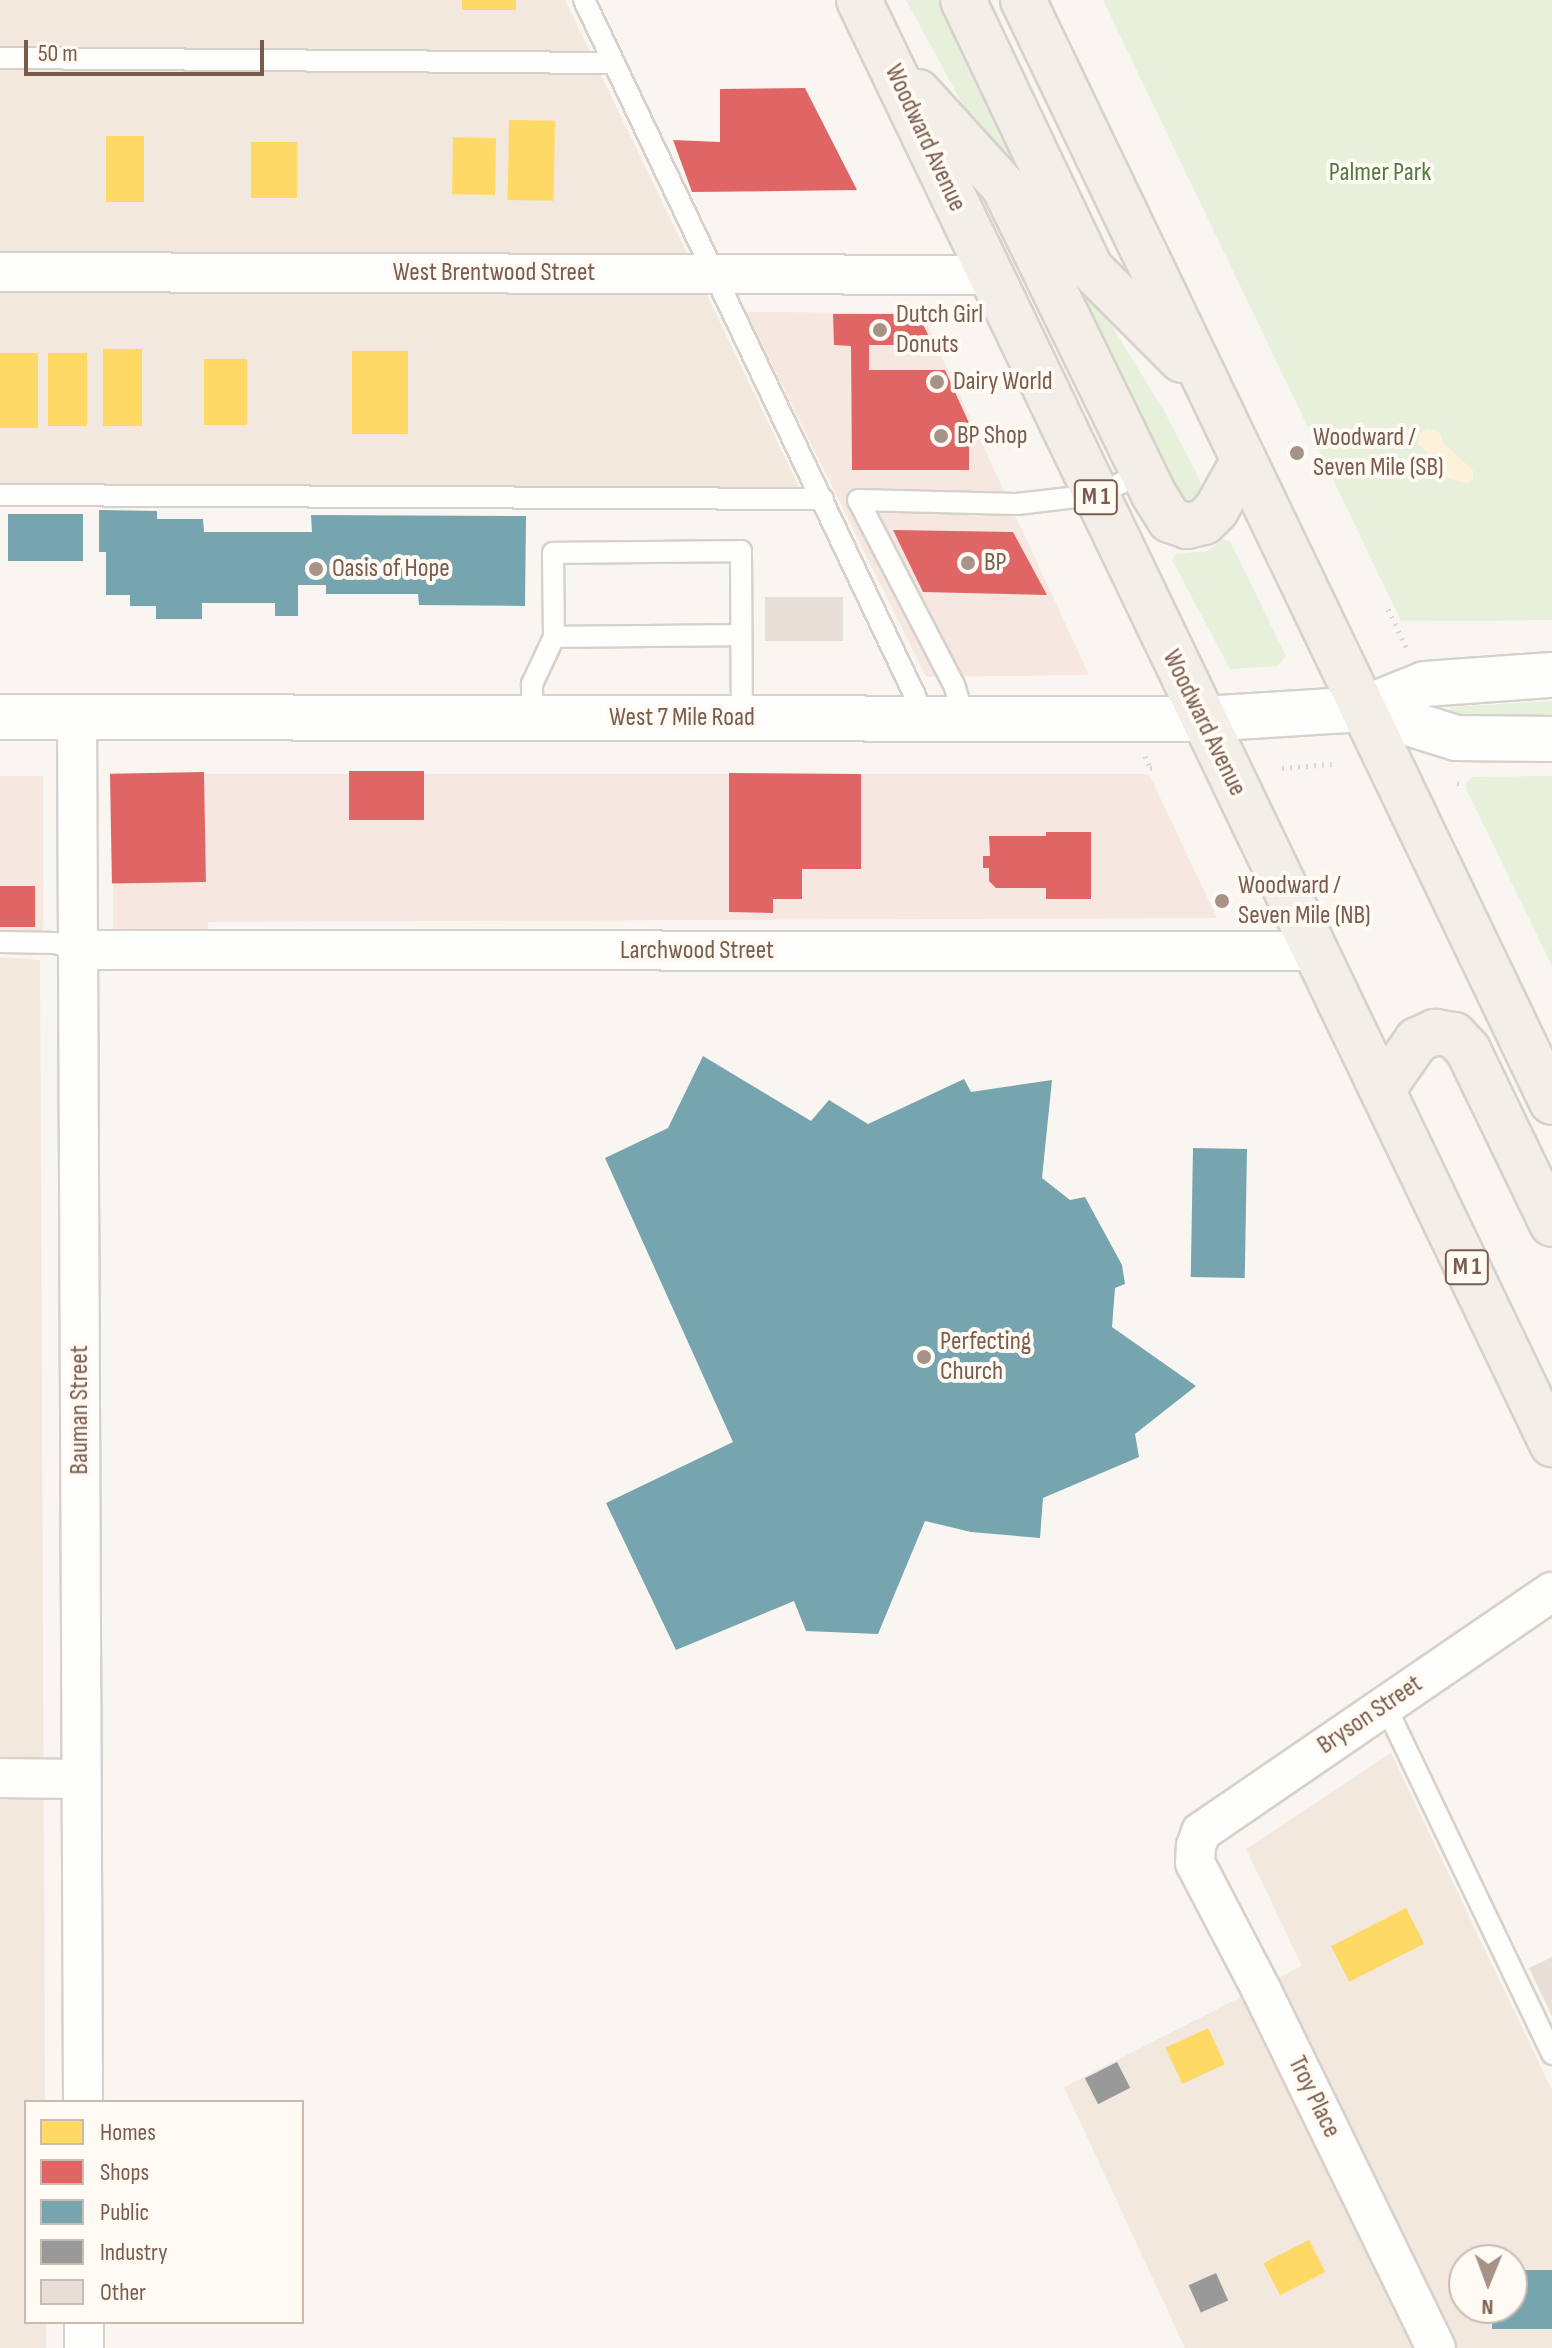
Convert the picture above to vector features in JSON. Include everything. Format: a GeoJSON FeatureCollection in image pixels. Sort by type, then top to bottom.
{"type":"FeatureCollection","features":[{"type":"Feature","properties":{"kind":"main road","name":"Woodward Avenue"},"geometry":{"type":"LineString","coordinates":[[859,0],[988,275],[1552,1444]]}},
{"type":"Feature","properties":{"kind":"main road"},"geometry":{"type":"LineString","coordinates":[[963,0],[1090,268],[1206,385]]}},
{"type":"Feature","properties":{"kind":"main road"},"geometry":{"type":"LineString","coordinates":[[1023,0],[1552,1102]]}},
{"type":"Feature","properties":{"kind":"main road"},"geometry":{"type":"LineString","coordinates":[[887,58],[1004,187],[1143,473],[1170,520],[1187,526],[1204,522],[1216,510],[1244,460]]}},
{"type":"Feature","properties":{"kind":"main road","name":"West 7 Mile Road"},"geometry":{"type":"LineString","coordinates":[[0,717],[1204,719],[1363,709],[1425,684],[1552,675]]}},
{"type":"Feature","properties":{"kind":"main road","name":"West 7 Mile Road"},"geometry":{"type":"LineString","coordinates":[[1363,709],[1456,738],[1552,739]]}},
{"type":"Feature","properties":{"kind":"main road"},"geometry":{"type":"LineString","coordinates":[[1383,1089],[1417,1040],[1435,1032],[1454,1035],[1468,1050],[1552,1224]]}},
{"type":"Feature","properties":{"kind":"main road"},"geometry":{"type":"LineString","coordinates":[[1492,1319],[1552,1379]]}},
{"type":"Feature","properties":{"kind":"street","name":"West Brentwood Street"},"geometry":{"type":"LineString","coordinates":[[0,272],[988,275]]}},
{"type":"Feature","properties":{"kind":"street","name":"Bauman Street"},"geometry":{"type":"LineString","coordinates":[[77,717],[83,2100]]}},
{"type":"Feature","properties":{"kind":"street","name":"Larchwood Street"},"geometry":{"type":"LineString","coordinates":[[78,950],[1316,951]]}},
{"type":"Feature","properties":{"kind":"street","name":"Bryson Street"},"geometry":{"type":"LineString","coordinates":[[1196,1846],[1201,1832],[1552,1592]]}},
{"type":"Feature","properties":{"kind":"street"},"geometry":{"type":"LineString","coordinates":[[0,1778],[81,1779]]}},
{"type":"Feature","properties":{"kind":"street","name":"Troy Place"},"geometry":{"type":"LineString","coordinates":[[1196,1846],[1195,1863],[1436,2348]]}},
{"type":"Feature","properties":{"kind":"street"},"geometry":{"type":"LineString","coordinates":[[84,2324],[84,2348]]}},
{"type":"Feature","properties":{"kind":"lane"},"geometry":{"type":"LineString","coordinates":[[584,0],[708,274],[823,499],[945,719]]}},
{"type":"Feature","properties":{"kind":"lane"},"geometry":{"type":"LineString","coordinates":[[0,58],[614,63]]}},
{"type":"Feature","properties":{"kind":"lane"},"geometry":{"type":"LineString","coordinates":[[945,719],[954,685],[858,500],[1017,504],[1095,495],[1143,473]]}},
{"type":"Feature","properties":{"kind":"lane"},"geometry":{"type":"LineString","coordinates":[[0,495],[823,499]]}},
{"type":"Feature","properties":{"kind":"lane"},"geometry":{"type":"LineString","coordinates":[[533,718],[532,684],[554,637],[553,553],[741,551],[742,718]]}},
{"type":"Feature","properties":{"kind":"lane"},"geometry":{"type":"LineString","coordinates":[[554,637],[741,635]]}},
{"type":"Feature","properties":{"kind":"lane"},"geometry":{"type":"LineString","coordinates":[[0,942],[55,943],[78,950]]}},
{"type":"Feature","properties":{"kind":"lane"},"geometry":{"type":"LineString","coordinates":[[1385,1705],[1552,2054]]}},
{"type":"Feature","properties":{"kind":"path"},"geometry":{"type":"LineString","coordinates":[[1388,609],[1413,662]]}},
{"type":"Feature","properties":{"kind":"path"},"geometry":{"type":"LineString","coordinates":[[1144,755],[1150,768],[1156,767]]}},
{"type":"Feature","properties":{"kind":"path"},"geometry":{"type":"LineString","coordinates":[[1282,768],[1332,764]]}},
{"type":"Feature","properties":{"kind":"shaded area"},"geometry":{"type":"Polygon","coordinates":[[[0,0],[565,0],[802,493],[0,488],[0,0]]]}},
{"type":"Feature","properties":{"kind":"shaded area"},"geometry":{"type":"Polygon","coordinates":[[[746,312],[922,313],[1089,675],[926,677],[746,312]]]}},
{"type":"Feature","properties":{"kind":"shaded area"},"geometry":{"type":"Polygon","coordinates":[[[113,774],[1149,774],[1217,918],[208,922],[208,936],[113,937],[113,774]]]}},
{"type":"Feature","properties":{"kind":"shaded area"},"geometry":{"type":"Polygon","coordinates":[[[0,776],[43,776],[43,933],[0,933],[0,776]]]}},
{"type":"Feature","properties":{"kind":"shaded area"},"geometry":{"type":"Polygon","coordinates":[[[0,957],[40,960],[45,2100],[24,2100],[24,2324],[46,2324],[46,2348],[0,2348],[0,957]]]}},
{"type":"Feature","properties":{"kind":"shaded area"},"geometry":{"type":"Polygon","coordinates":[[[1391,1753],[1552,2090],[1552,2348],[1185,2348],[1064,2087],[1302,1966],[1246,1849],[1391,1753]]]}},
{"type":"Feature","properties":{"kind":"green space"},"geometry":{"type":"Polygon","coordinates":[[[906,0],[947,0],[1100,307],[1163,409],[1196,472],[1203,489],[1198,501],[1186,506],[1172,503],[991,144],[962,103],[906,0]]]}},
{"type":"Feature","properties":{"kind":"green space","name":"Palmer Park"},"geometry":{"type":"Polygon","coordinates":[[[1103,0],[1552,0],[1552,620],[1401,621],[1103,0]]]}},
{"type":"Feature","properties":{"kind":"green space"},"geometry":{"type":"Polygon","coordinates":[[[1223,539],[1230,541],[1286,656],[1278,666],[1230,669],[1172,560],[1176,554],[1207,551],[1223,539]]]}},
{"type":"Feature","properties":{"kind":"green space"},"geometry":{"type":"Polygon","coordinates":[[[1552,701],[1552,715],[1453,716],[1450,707],[1552,701]]]}},
{"type":"Feature","properties":{"kind":"green space"},"geometry":{"type":"Polygon","coordinates":[[[1552,776],[1552,966],[1466,788],[1467,781],[1473,777],[1552,776]]]}},
{"type":"Feature","properties":{"kind":"sand"},"geometry":{"type":"Polygon","coordinates":[[[1427,428],[1440,433],[1443,443],[1473,470],[1473,479],[1467,484],[1447,478],[1440,465],[1418,444],[1420,434],[1427,428]]]}},
{"type":"Feature","properties":{"kind":"building: Homes"},"geometry":{"type":"Polygon","coordinates":[[[462,0],[516,0],[516,10],[462,10],[462,0]]]}},
{"type":"Feature","properties":{"kind":"building: Homes"},"geometry":{"type":"Polygon","coordinates":[[[509,120],[555,121],[554,201],[508,200],[509,120]]]}},
{"type":"Feature","properties":{"kind":"building: Homes"},"geometry":{"type":"Polygon","coordinates":[[[106,136],[144,136],[144,202],[106,202],[106,136]]]}},
{"type":"Feature","properties":{"kind":"building: Homes"},"geometry":{"type":"Polygon","coordinates":[[[453,137],[496,138],[495,195],[452,194],[453,137]]]}},
{"type":"Feature","properties":{"kind":"building: Homes"},"geometry":{"type":"Polygon","coordinates":[[[251,142],[297,142],[297,198],[251,198],[251,142]]]}},
{"type":"Feature","properties":{"kind":"building: Homes"},"geometry":{"type":"Polygon","coordinates":[[[103,349],[142,349],[142,426],[103,426],[103,349]]]}},
{"type":"Feature","properties":{"kind":"building: Homes"},"geometry":{"type":"Polygon","coordinates":[[[352,351],[408,351],[408,434],[352,434],[352,351]]]}},
{"type":"Feature","properties":{"kind":"building: Homes"},"geometry":{"type":"Polygon","coordinates":[[[0,353],[38,353],[38,428],[0,428],[0,353]]]}},
{"type":"Feature","properties":{"kind":"building: Homes"},"geometry":{"type":"Polygon","coordinates":[[[48,353],[87,353],[87,426],[48,426],[48,353]]]}},
{"type":"Feature","properties":{"kind":"building: Homes"},"geometry":{"type":"Polygon","coordinates":[[[204,359],[247,359],[247,425],[204,425],[204,359]]]}},
{"type":"Feature","properties":{"kind":"building: Homes"},"geometry":{"type":"Polygon","coordinates":[[[1406,1908],[1424,1944],[1349,1982],[1331,1946],[1406,1908]]]}},
{"type":"Feature","properties":{"kind":"building: Homes"},"geometry":{"type":"Polygon","coordinates":[[[1208,2028],[1225,2064],[1182,2084],[1165,2048],[1208,2028]]]}},
{"type":"Feature","properties":{"kind":"building: Homes"},"geometry":{"type":"Polygon","coordinates":[[[1309,2240],[1325,2272],[1280,2295],[1264,2263],[1309,2240]]]}},
{"type":"Feature","properties":{"kind":"building: Shops"},"geometry":{"type":"Polygon","coordinates":[[[805,88],[857,190],[692,192],[673,140],[720,142],[720,89],[805,88]]]}},
{"type":"Feature","properties":{"kind":"building: Shops"},"geometry":{"type":"Polygon","coordinates":[[[833,314],[918,314],[933,345],[869,345],[869,370],[945,370],[969,423],[969,470],[852,470],[851,346],[834,345],[833,314]]]}},
{"type":"Feature","properties":{"kind":"building: Shops"},"geometry":{"type":"Polygon","coordinates":[[[893,530],[1013,532],[1047,595],[923,592],[893,530]]]}},
{"type":"Feature","properties":{"kind":"building: Shops"},"geometry":{"type":"Polygon","coordinates":[[[349,771],[424,771],[424,820],[349,820],[349,771]]]}},
{"type":"Feature","properties":{"kind":"building: Shops"},"geometry":{"type":"Polygon","coordinates":[[[204,772],[206,882],[112,884],[110,774],[204,772]]]}},
{"type":"Feature","properties":{"kind":"building: Shops"},"geometry":{"type":"Polygon","coordinates":[[[729,773],[861,774],[861,869],[802,869],[802,899],[773,899],[773,913],[729,912],[729,773]]]}},
{"type":"Feature","properties":{"kind":"building: Shops"},"geometry":{"type":"Polygon","coordinates":[[[1046,832],[1091,832],[1091,899],[1046,899],[1046,888],[996,888],[989,881],[989,868],[983,868],[983,856],[990,856],[989,836],[1046,836],[1046,832]]]}},
{"type":"Feature","properties":{"kind":"building: Shops"},"geometry":{"type":"Polygon","coordinates":[[[0,886],[35,886],[35,927],[0,927],[0,886]]]}},
{"type":"Feature","properties":{"kind":"building: Public","name":"Oasis of Hope"},"geometry":{"type":"Polygon","coordinates":[[[99,510],[157,511],[157,519],[203,519],[204,532],[312,532],[311,515],[526,516],[525,606],[419,605],[418,594],[326,594],[326,585],[298,585],[298,616],[275,616],[275,603],[202,603],[202,619],[156,619],[156,606],[130,606],[130,595],[106,595],[106,552],[99,552],[99,510]]]}},
{"type":"Feature","properties":{"kind":"building: Public"},"geometry":{"type":"Polygon","coordinates":[[[8,514],[83,514],[83,561],[8,561],[8,514]]]}},
{"type":"Feature","properties":{"kind":"building: Public","name":"Perfecting Church"},"geometry":{"type":"Polygon","coordinates":[[[703,1056],[811,1121],[829,1100],[868,1124],[964,1079],[971,1092],[1052,1080],[1042,1178],[1070,1200],[1085,1197],[1122,1265],[1125,1284],[1115,1288],[1112,1327],[1196,1386],[1135,1434],[1139,1457],[1043,1498],[1040,1538],[971,1532],[925,1521],[878,1634],[806,1631],[794,1601],[676,1650],[606,1503],[733,1442],[605,1158],[668,1128],[703,1056]]]}},
{"type":"Feature","properties":{"kind":"building: Public"},"geometry":{"type":"Polygon","coordinates":[[[1193,1148],[1247,1149],[1245,1278],[1191,1277],[1193,1148]]]}},
{"type":"Feature","properties":{"kind":"building: Public"},"geometry":{"type":"Polygon","coordinates":[[[1528,2270],[1552,2270],[1552,2329],[1492,2329],[1492,2324],[1528,2324],[1528,2270]]]}},
{"type":"Feature","properties":{"kind":"building: Industry"},"geometry":{"type":"Polygon","coordinates":[[[1117,2062],[1130,2088],[1098,2104],[1085,2078],[1117,2062]]]}},
{"type":"Feature","properties":{"kind":"building: Industry"},"geometry":{"type":"Polygon","coordinates":[[[1216,2273],[1228,2300],[1201,2313],[1189,2285],[1216,2273]]]}},
{"type":"Feature","properties":{"kind":"building: Other"},"geometry":{"type":"Polygon","coordinates":[[[765,597],[843,597],[843,641],[765,641],[765,597]]]}},
{"type":"Feature","properties":{"kind":"building: Other"},"geometry":{"type":"Polygon","coordinates":[[[1552,1957],[1552,2016],[1529,1968],[1552,1957]]]}},
{"type":"Feature","properties":{"kind":"place","name":"Dutch Girl Donuts"},"geometry":{"type":"Point","coordinates":[880,330]}},
{"type":"Feature","properties":{"kind":"place","name":"Dairy World"},"geometry":{"type":"Point","coordinates":[937,382]}},
{"type":"Feature","properties":{"kind":"place","name":"BP Shop"},"geometry":{"type":"Point","coordinates":[941,436]}},
{"type":"Feature","properties":{"kind":"place","name":"Woodward / Seven Mile (SB)"},"geometry":{"type":"Point","coordinates":[1297,453]}},
{"type":"Feature","properties":{"kind":"place","name":"BP"},"geometry":{"type":"Point","coordinates":[968,563]}},
{"type":"Feature","properties":{"kind":"place","name":"Oasis of Hope"},"geometry":{"type":"Point","coordinates":[316,569]}},
{"type":"Feature","properties":{"kind":"place","name":"Woodward / Seven Mile (NB)"},"geometry":{"type":"Point","coordinates":[1222,901]}},
{"type":"Feature","properties":{"kind":"place","name":"Perfecting Church"},"geometry":{"type":"Point","coordinates":[924,1357]}}]}
